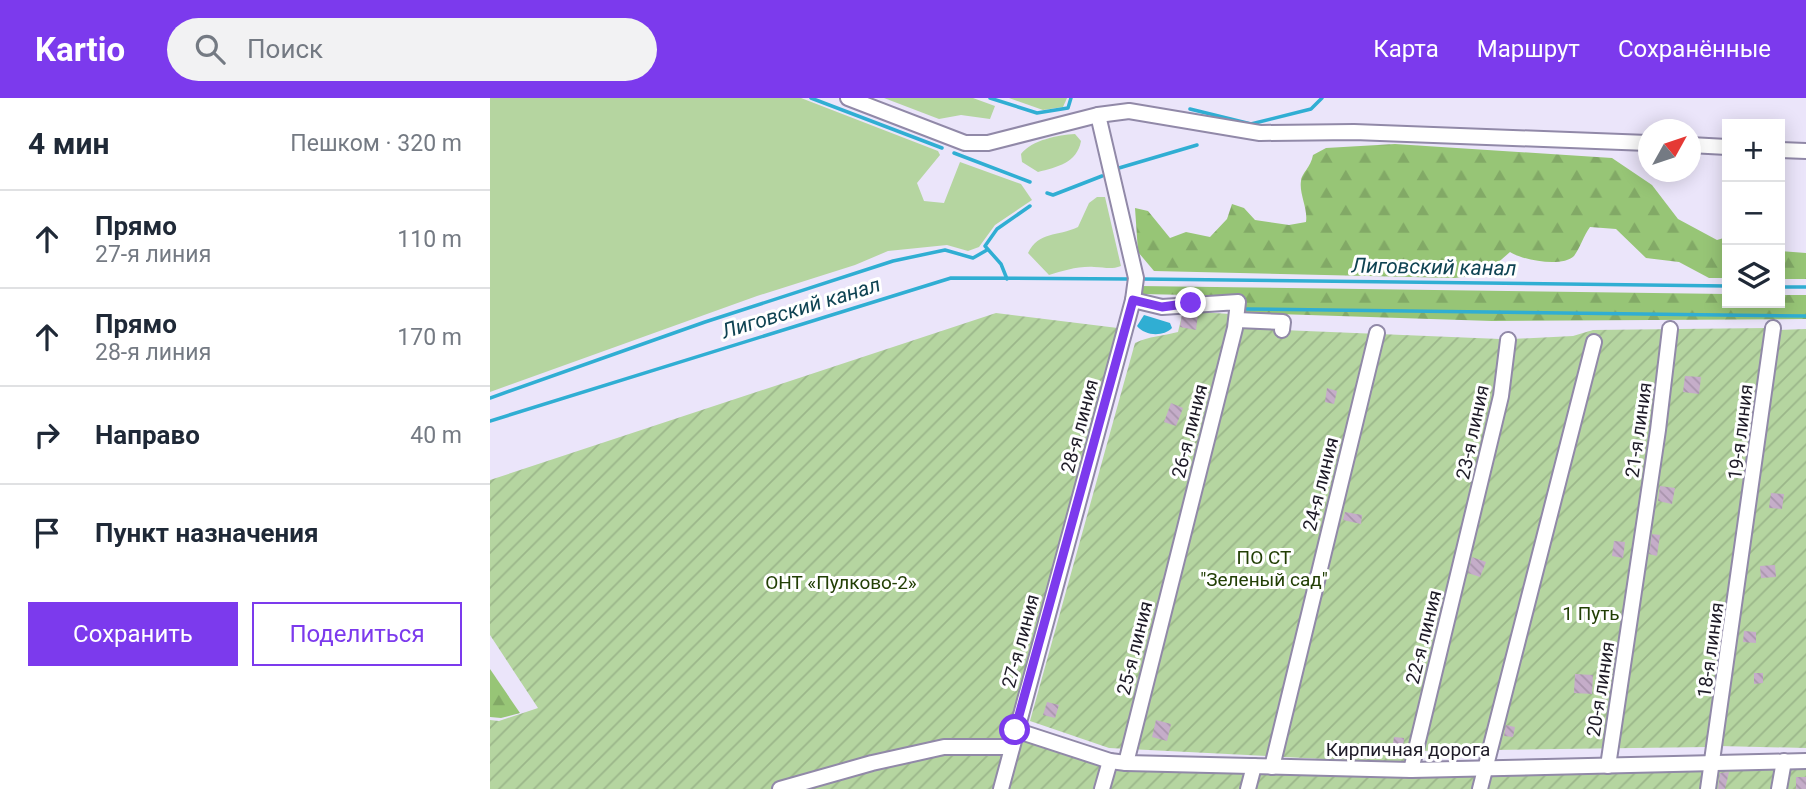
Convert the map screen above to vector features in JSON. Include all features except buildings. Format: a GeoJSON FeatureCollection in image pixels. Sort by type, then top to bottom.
{"type":"FeatureCollection","features":[{"type":"Feature","properties":{"kind":"street"},"geometry":{"type":"LineString","coordinates":[[848,98],[965,143],[988,143],[1098,115],[1129,111],[1259,133],[1354,132],[1638,143]]}},
{"type":"Feature","properties":{"kind":"street","name":"28-я линия"},"geometry":{"type":"LineString","coordinates":[[1062,561],[1133,300],[1136,278],[1098,115]]}},
{"type":"Feature","properties":{"kind":"street"},"geometry":{"type":"LineString","coordinates":[[1701,146],[1722,147]]}},
{"type":"Feature","properties":{"kind":"street"},"geometry":{"type":"LineString","coordinates":[[1785,150],[1806,151]]}},
{"type":"Feature","properties":{"kind":"street"},"geometry":{"type":"LineString","coordinates":[[1133,300],[1162,307],[1238,302],[1236,324],[1283,322],[1282,330]]}},
{"type":"Feature","properties":{"kind":"street","name":"26-я линия"},"geometry":{"type":"LineString","coordinates":[[1180,544],[1236,324]]}},
{"type":"Feature","properties":{"kind":"street","name":"19-я линия"},"geometry":{"type":"LineString","coordinates":[[1745,542],[1773,328]]}},
{"type":"Feature","properties":{"kind":"street","name":"21-я линия"},"geometry":{"type":"LineString","coordinates":[[1643,535],[1670,329]]}},
{"type":"Feature","properties":{"kind":"street","name":"24-я линия"},"geometry":{"type":"LineString","coordinates":[[1272,767],[1377,333]]}},
{"type":"Feature","properties":{"kind":"street","name":"23-я линия"},"geometry":{"type":"LineString","coordinates":[[1469,533],[1501,396],[1508,340]]}},
{"type":"Feature","properties":{"kind":"street"},"geometry":{"type":"LineString","coordinates":[[1480,789],[1594,342]]}},
{"type":"Feature","properties":{"kind":"street","name":"22-я линия"},"geometry":{"type":"LineString","coordinates":[[1411,770],[1469,533]]}},
{"type":"Feature","properties":{"kind":"street","name":"20-я линия"},"geometry":{"type":"LineString","coordinates":[[1608,766],[1643,535]]}},
{"type":"Feature","properties":{"kind":"street","name":"18-я линия"},"geometry":{"type":"LineString","coordinates":[[1708,789],[1745,542]]}},
{"type":"Feature","properties":{"kind":"street","name":"25-я линия"},"geometry":{"type":"LineString","coordinates":[[1126,763],[1180,544]]}},
{"type":"Feature","properties":{"kind":"street","name":"27-я линия"},"geometry":{"type":"LineString","coordinates":[[1001,789],[1062,561]]}},
{"type":"Feature","properties":{"kind":"street","name":"Кирпичная дорога"},"geometry":{"type":"LineString","coordinates":[[1015,730],[1110,761],[1126,763],[1411,770],[1806,761]]}},
{"type":"Feature","properties":{"kind":"street"},"geometry":{"type":"LineString","coordinates":[[780,789],[872,762],[944,747],[1012,747]]}},
{"type":"Feature","properties":{"kind":"street"},"geometry":{"type":"LineString","coordinates":[[1102,789],[1110,761]]}},
{"type":"Feature","properties":{"kind":"street"},"geometry":{"type":"LineString","coordinates":[[1779,789],[1784,761]]}},
{"type":"Feature","properties":{"kind":"street"},"geometry":{"type":"LineString","coordinates":[[1248,789],[1254,766]]}},
{"type":"Feature","properties":{"kind":"green space"},"geometry":{"type":"Polygon","coordinates":[[[490,98],[801,98],[938,151],[940,155],[917,183],[924,201],[944,203],[960,162],[1021,184],[1032,200],[995,225],[979,247],[968,251],[947,245],[888,251],[855,265],[757,296],[490,392],[490,98]]]}},
{"type":"Feature","properties":{"kind":"green space"},"geometry":{"type":"Polygon","coordinates":[[[884,98],[973,98],[995,106],[990,119],[961,115],[939,119],[884,98]]]}},
{"type":"Feature","properties":{"kind":"green space"},"geometry":{"type":"Polygon","coordinates":[[[1009,98],[1067,98],[1063,107],[1043,110],[1009,98]]]}},
{"type":"Feature","properties":{"kind":"green space"},"geometry":{"type":"Polygon","coordinates":[[[1075,134],[1081,141],[1079,148],[1065,163],[1038,172],[1022,162],[1021,154],[1032,145],[1053,137],[1075,134]]]}},
{"type":"Feature","properties":{"kind":"green space"},"geometry":{"type":"Polygon","coordinates":[[[1395,144],[1612,158],[1638,176],[1638,182],[1652,185],[1678,219],[1717,240],[1722,238],[1722,278],[1709,278],[1679,262],[1646,258],[1616,229],[1590,227],[1574,256],[1568,260],[1542,262],[1510,252],[1485,274],[1455,278],[1154,271],[1138,252],[1135,208],[1148,211],[1170,238],[1186,232],[1210,237],[1227,219],[1232,204],[1244,208],[1255,220],[1289,225],[1306,222],[1301,181],[1313,155],[1326,148],[1395,144]]]}},
{"type":"Feature","properties":{"kind":"green space"},"geometry":{"type":"Polygon","coordinates":[[[1097,197],[1105,197],[1121,266],[1082,267],[1049,275],[1028,253],[1032,246],[1043,238],[1078,227],[1089,203],[1097,197]]]}},
{"type":"Feature","properties":{"kind":"green space"},"geometry":{"type":"Polygon","coordinates":[[[1785,251],[1806,253],[1806,279],[1785,279],[1785,251]]]}},
{"type":"Feature","properties":{"kind":"green space"},"geometry":{"type":"Polygon","coordinates":[[[1139,286],[1722,294],[1722,308],[1785,308],[1785,295],[1806,295],[1806,319],[1492,321],[1244,313],[1240,296],[1140,294],[1139,286]]]}},
{"type":"Feature","properties":{"kind":"green space","name":"ПО СТ \"Зеленый сад\""},"geometry":{"type":"Polygon","coordinates":[[[1183,311],[1230,314],[1235,328],[1500,339],[1494,397],[1407,758],[1402,763],[1109,748],[1030,721],[1135,343],[1178,332],[1183,311]]]}},
{"type":"Feature","properties":{"kind":"green space","name":"ОНТ «Пулково-2»"},"geometry":{"type":"Polygon","coordinates":[[[996,313],[1126,329],[1016,730],[1126,763],[1713,763],[1708,789],[490,789],[490,720],[499,721],[538,708],[490,635],[490,480],[996,313]]]}},
{"type":"Feature","properties":{"kind":"green space","name":"1 Путь"},"geometry":{"type":"Polygon","coordinates":[[[1767,328],[1708,747],[1417,751],[1512,339],[1573,336],[1593,330],[1767,328]]]}},
{"type":"Feature","properties":{"kind":"green space"},"geometry":{"type":"Polygon","coordinates":[[[1806,329],[1806,748],[1719,746],[1777,330],[1806,329]]]}},
{"type":"Feature","properties":{"kind":"green space"},"geometry":{"type":"Polygon","coordinates":[[[490,669],[520,713],[501,718],[490,717],[490,669]]]}},
{"type":"Feature","properties":{"kind":"green space"},"geometry":{"type":"Polygon","coordinates":[[[1718,767],[1806,767],[1806,789],[1713,789],[1718,767]]]}},
{"type":"Feature","properties":{"kind":"water"},"geometry":{"type":"Polygon","coordinates":[[[1144,315],[1170,323],[1172,328],[1159,334],[1145,332],[1137,326],[1144,315]]]}},
{"type":"Feature","properties":{"kind":"waterway"},"geometry":{"type":"LineString","coordinates":[[811,98],[942,148]]}},
{"type":"Feature","properties":{"kind":"waterway"},"geometry":{"type":"LineString","coordinates":[[990,98],[1037,113],[1068,108],[1071,98]]}},
{"type":"Feature","properties":{"kind":"waterway"},"geometry":{"type":"LineString","coordinates":[[1190,109],[1251,124],[1311,109],[1322,98]]}},
{"type":"Feature","properties":{"kind":"waterway"},"geometry":{"type":"LineString","coordinates":[[1119,168],[1197,145]]}},
{"type":"Feature","properties":{"kind":"waterway"},"geometry":{"type":"LineString","coordinates":[[954,153],[1030,182]]}},
{"type":"Feature","properties":{"kind":"waterway"},"geometry":{"type":"LineString","coordinates":[[1047,193],[1053,195],[1102,176]]}},
{"type":"Feature","properties":{"kind":"waterway"},"geometry":{"type":"LineString","coordinates":[[1007,279],[1001,264],[985,246],[997,229],[1030,206]]}},
{"type":"Feature","properties":{"kind":"waterway"},"geometry":{"type":"LineString","coordinates":[[490,398],[705,322],[893,261],[945,250],[973,258],[987,250]]}},
{"type":"Feature","properties":{"kind":"waterway","name":"Лиговский канал"},"geometry":{"type":"LineString","coordinates":[[490,421],[951,278],[1130,279]]}},
{"type":"Feature","properties":{"kind":"waterway","name":"Лиговский канал"},"geometry":{"type":"LineString","coordinates":[[1141,279],[1722,286]]}},
{"type":"Feature","properties":{"kind":"waterway","name":"Лиговский канал"},"geometry":{"type":"LineString","coordinates":[[1785,287],[1806,287]]}},
{"type":"Feature","properties":{"kind":"waterway"},"geometry":{"type":"LineString","coordinates":[[1247,309],[1806,316]]}},
{"type":"Feature","properties":{"kind":"route"},"geometry":{"type":"LineString","coordinates":[[1015,730],[1133,300],[1162,307],[1191,303]]}}]}
